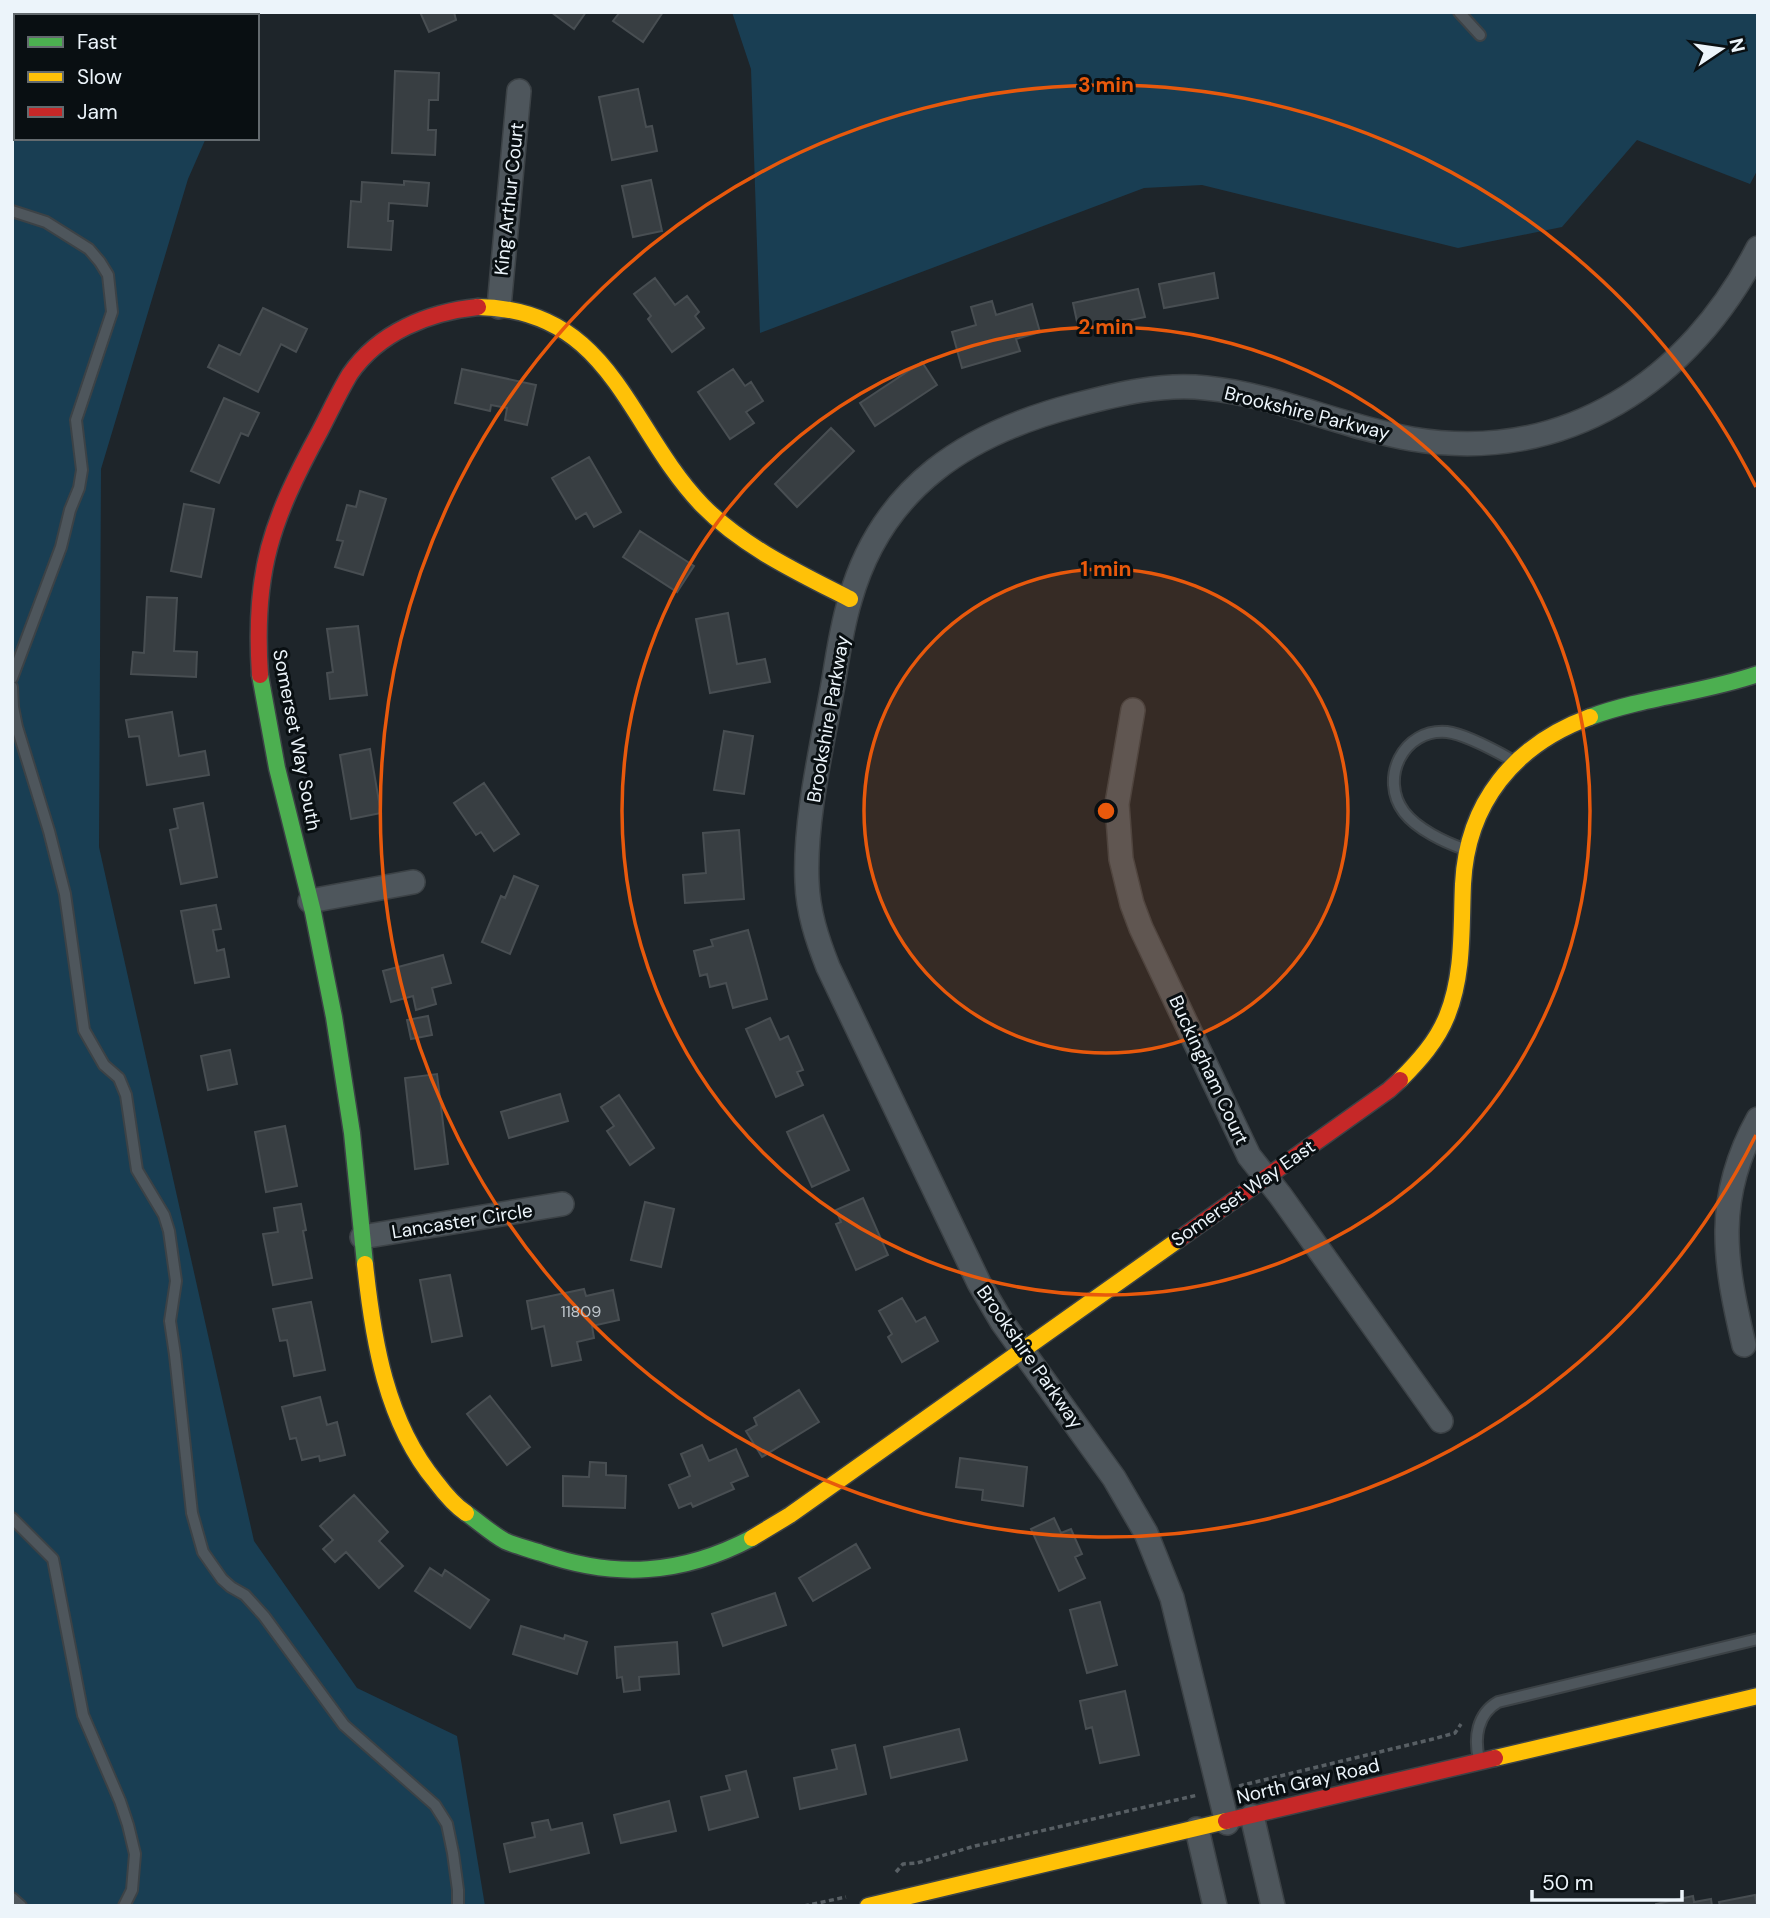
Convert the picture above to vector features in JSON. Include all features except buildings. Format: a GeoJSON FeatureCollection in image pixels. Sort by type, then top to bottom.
{"type":"FeatureCollection","features":[{"type":"Feature","properties":{"kind":"street","name":"King Arthur Court"},"geometry":{"type":"LineString","coordinates":[[499,307],[519,91]]}},
{"type":"Feature","properties":{"kind":"street","name":"Brookshire Parkway"},"geometry":{"type":"LineString","coordinates":[[1227,1823],[1172,1598],[1142,1524],[1114,1478],[1021,1349],[979,1283],[828,967],[816,935],[809,908],[807,883],[809,827],[835,667],[850,599],[880,531],[895,509],[925,476],[967,446],[1020,422],[1049,412],[1143,390],[1202,387],[1239,392],[1379,432],[1414,439],[1452,443],[1514,440],[1573,424],[1639,391],[1697,340],[1755,261]]}},
{"type":"Feature","properties":{"kind":"street","name":"Somerset Way South"},"geometry":{"type":"LineString","coordinates":[[554,1560],[515,1546],[485,1528],[442,1491],[414,1454],[384,1387],[375,1346],[347,1097],[329,990],[279,774],[259,665],[257,614],[268,545],[294,479],[347,379],[368,354],[393,334],[417,320],[470,307],[499,307],[547,321],[592,349],[625,393],[665,460],[709,512],[752,546],[850,599]]}},
{"type":"Feature","properties":{"kind":"street","name":"Somerset Way East"},"geometry":{"type":"LineString","coordinates":[[554,1560],[631,1572],[676,1567],[727,1552],[750,1541],[1389,1090],[1417,1063],[1451,1008],[1460,964],[1467,850],[1483,805],[1515,761],[1557,731],[1589,718],[1758,674]]}},
{"type":"Feature","properties":{"kind":"street","name":"Buckingham Court"},"geometry":{"type":"LineString","coordinates":[[1133,710],[1117,804],[1121,859],[1141,928],[1249,1156],[1280,1195],[1441,1421]]}},
{"type":"Feature","properties":{"kind":"street"},"geometry":{"type":"LineString","coordinates":[[310,901],[413,882]]}},
{"type":"Feature","properties":{"kind":"street"},"geometry":{"type":"LineString","coordinates":[[1744,1345],[1728,1264],[1727,1212],[1735,1167],[1758,1119]]}},
{"type":"Feature","properties":{"kind":"street","name":"Lancaster Circle"},"geometry":{"type":"LineString","coordinates":[[362,1237],[562,1204]]}},
{"type":"Feature","properties":{"kind":"street","name":"North Gray Road"},"geometry":{"type":"LineString","coordinates":[[868,1906],[1758,1696]]}},
{"type":"Feature","properties":{"kind":"street"},"geometry":{"type":"LineString","coordinates":[[1252,1816],[1273,1906]]}},
{"type":"Feature","properties":{"kind":"street"},"geometry":{"type":"LineString","coordinates":[[1197,1829],[1215,1906]]}},
{"type":"Feature","properties":{"kind":"lane"},"geometry":{"type":"LineString","coordinates":[[1459,12],[1480,35]]}},
{"type":"Feature","properties":{"kind":"lane"},"geometry":{"type":"LineString","coordinates":[[12,211],[46,222],[89,249],[108,275],[112,312],[76,420],[82,470],[79,488],[70,510],[61,547],[12,678]]}},
{"type":"Feature","properties":{"kind":"lane"},"geometry":{"type":"LineString","coordinates":[[12,687],[17,727],[65,894],[84,1030],[104,1065],[120,1078],[127,1095],[137,1170],[164,1215],[169,1231],[176,1281],[170,1321],[171,1334],[192,1513],[203,1552],[222,1579],[245,1595],[264,1616],[344,1725],[435,1805],[447,1824],[458,1890],[458,1906]]}},
{"type":"Feature","properties":{"kind":"lane"},"geometry":{"type":"LineString","coordinates":[[1467,850],[1428,831],[1405,813],[1397,800],[1393,781],[1396,765],[1402,754],[1418,738],[1446,732],[1457,734],[1515,761]]}},
{"type":"Feature","properties":{"kind":"lane"},"geometry":{"type":"LineString","coordinates":[[12,1518],[53,1559],[83,1715],[120,1801],[135,1854],[132,1889],[124,1906]]}},
{"type":"Feature","properties":{"kind":"lane"},"geometry":{"type":"LineString","coordinates":[[1480,1762],[1475,1743],[1479,1728],[1488,1710],[1498,1702],[1758,1639]]}},
{"type":"Feature","properties":{"kind":"lane"},"geometry":{"type":"LineString","coordinates":[[12,1898],[21,1906]]}},
{"type":"Feature","properties":{"kind":"path"},"geometry":{"type":"LineString","coordinates":[[903,1864],[917,1863],[975,1846],[1433,1739],[1455,1733],[1461,1724]]}},
{"type":"Feature","properties":{"kind":"shaded area"},"geometry":{"type":"Polygon","coordinates":[[[12,12],[261,12],[259,16],[259,14],[14,14],[14,140],[205,140],[188,179],[101,469],[99,847],[254,1541],[357,1688],[457,1736],[485,1906],[12,1906],[12,12]]]}},
{"type":"Feature","properties":{"kind":"shaded area"},"geometry":{"type":"Polygon","coordinates":[[[732,12],[1758,12],[1758,169],[1750,184],[1637,140],[1562,227],[1458,248],[1202,185],[1144,188],[760,333],[751,69],[732,12]]]}},
{"type":"Feature","properties":{"kind":"traffic: fast"},"geometry":{"type":"LineString","coordinates":[[1590,717],[1758,674]]}},
{"type":"Feature","properties":{"kind":"traffic: fast"},"geometry":{"type":"LineString","coordinates":[[260,675],[277,768],[313,912],[334,1017],[352,1133],[365,1264]]}},
{"type":"Feature","properties":{"kind":"traffic: fast"},"geometry":{"type":"LineString","coordinates":[[466,1513],[505,1541],[595,1567],[648,1569],[674,1566],[700,1560],[752,1538]]}},
{"type":"Feature","properties":{"kind":"traffic: slow"},"geometry":{"type":"LineString","coordinates":[[478,307],[523,313],[559,328],[588,350],[612,378],[676,474],[702,505],[753,546],[850,599]]}},
{"type":"Feature","properties":{"kind":"traffic: slow"},"geometry":{"type":"LineString","coordinates":[[1400,1080],[1433,1042],[1443,1025],[1452,1000],[1461,951],[1466,855],[1485,803],[1517,761],[1563,729],[1590,717]]}},
{"type":"Feature","properties":{"kind":"traffic: slow"},"geometry":{"type":"LineString","coordinates":[[752,1538],[790,1515],[1178,1240]]}},
{"type":"Feature","properties":{"kind":"traffic: slow"},"geometry":{"type":"LineString","coordinates":[[365,1264],[372,1322],[394,1407],[419,1459],[446,1495],[466,1513]]}},
{"type":"Feature","properties":{"kind":"traffic: slow"},"geometry":{"type":"LineString","coordinates":[[1495,1758],[1758,1696]]}},
{"type":"Feature","properties":{"kind":"traffic: slow"},"geometry":{"type":"LineString","coordinates":[[868,1906],[1226,1821]]}},
{"type":"Feature","properties":{"kind":"traffic: jam"},"geometry":{"type":"LineString","coordinates":[[260,675],[260,606],[269,548],[289,493],[350,374],[375,347],[407,327],[441,314],[478,307]]}},
{"type":"Feature","properties":{"kind":"traffic: jam"},"geometry":{"type":"LineString","coordinates":[[1178,1240],[1400,1080]]}},
{"type":"Feature","properties":{"kind":"traffic: jam"},"geometry":{"type":"LineString","coordinates":[[1226,1821],[1495,1758]]}}]}
